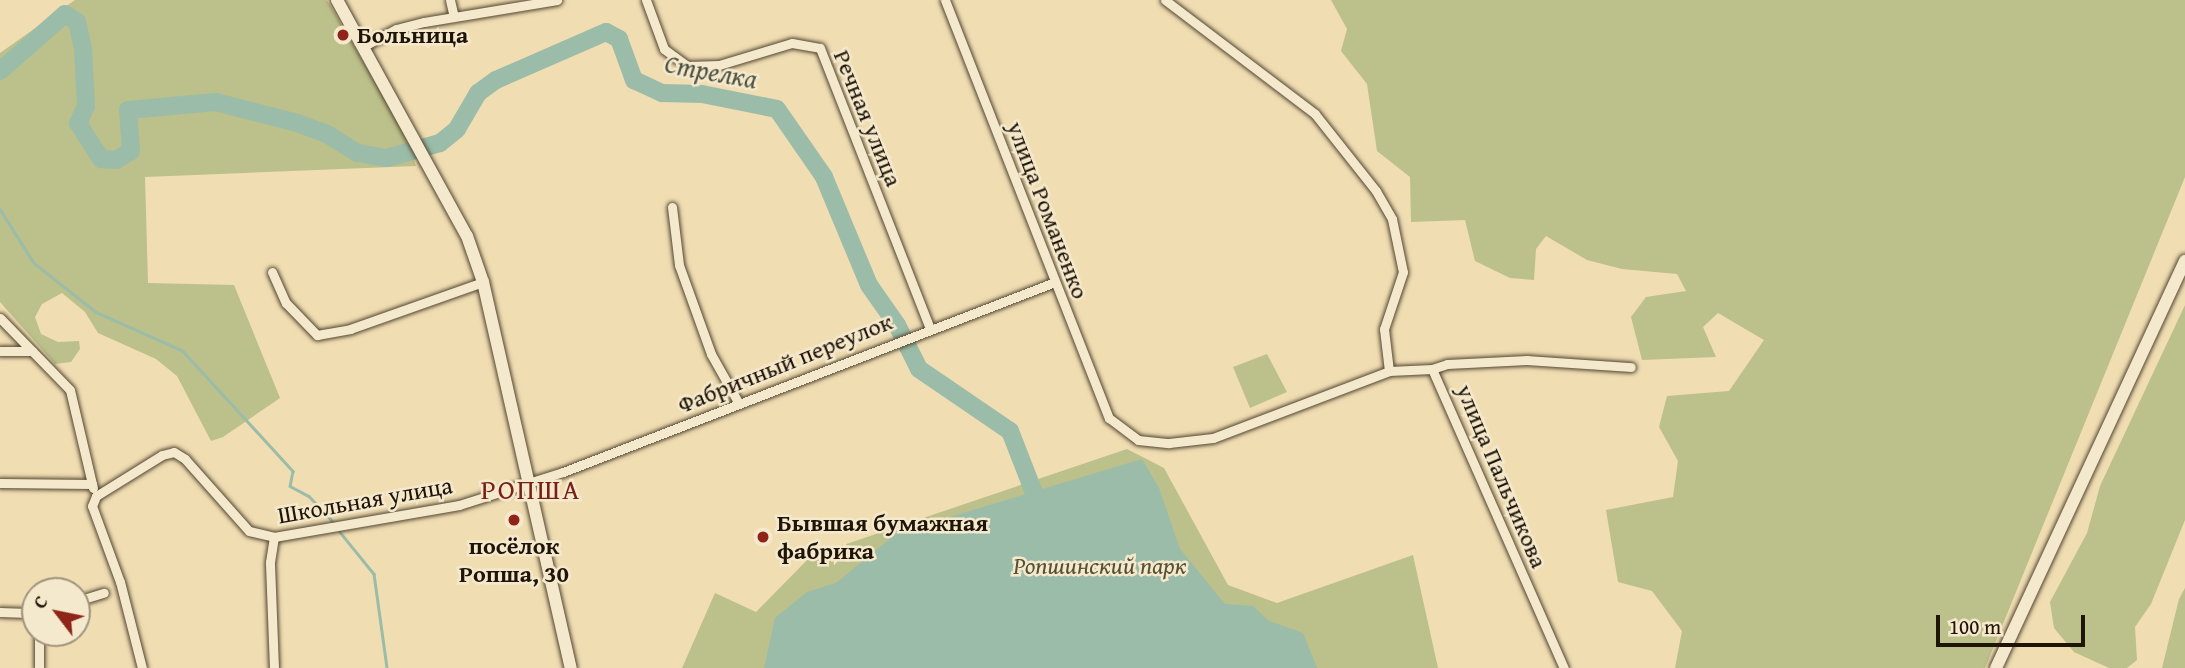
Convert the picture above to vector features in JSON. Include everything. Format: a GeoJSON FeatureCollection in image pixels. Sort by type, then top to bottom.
{"type":"FeatureCollection","features":[{"type":"Feature","properties":{"kind":"main road"},"geometry":{"type":"LineString","coordinates":[[337,0],[440,180],[483,282],[571,668]]}},
{"type":"Feature","properties":{"kind":"main road"},"geometry":{"type":"LineString","coordinates":[[1996,668],[2185,261]]}},
{"type":"Feature","properties":{"kind":"street"},"geometry":{"type":"LineString","coordinates":[[450,0],[454,17]]}},
{"type":"Feature","properties":{"kind":"street"},"geometry":{"type":"LineString","coordinates":[[364,46],[396,29],[557,0]]}},
{"type":"Feature","properties":{"kind":"street","name":"Речная улица"},"geometry":{"type":"LineString","coordinates":[[646,0],[664,49],[687,66],[719,65],[792,43],[820,48],[925,329]]}},
{"type":"Feature","properties":{"kind":"street","name":"улица Романенко"},"geometry":{"type":"LineString","coordinates":[[945,0],[1103,408],[1122,430]]}},
{"type":"Feature","properties":{"kind":"street"},"geometry":{"type":"LineString","coordinates":[[1165,0],[1315,114],[1376,191],[1392,219],[1402,259],[1400,290],[1384,329],[1389,371]]}},
{"type":"Feature","properties":{"kind":"street"},"geometry":{"type":"LineString","coordinates":[[672,207],[679,265],[711,354],[738,402]]}},
{"type":"Feature","properties":{"kind":"street"},"geometry":{"type":"LineString","coordinates":[[272,272],[286,303],[317,335],[350,329],[483,282]]}},
{"type":"Feature","properties":{"kind":"street","name":"Фабричный переулок"},"geometry":{"type":"LineString","coordinates":[[529,481],[890,342],[1055,282]]}},
{"type":"Feature","properties":{"kind":"street"},"geometry":{"type":"LineString","coordinates":[[0,318],[70,390],[96,496],[92,506],[96,525],[121,582],[142,668]]}},
{"type":"Feature","properties":{"kind":"street"},"geometry":{"type":"LineString","coordinates":[[0,351],[31,350]]}},
{"type":"Feature","properties":{"kind":"street"},"geometry":{"type":"LineString","coordinates":[[1432,369],[1447,364],[1527,360],[1631,367]]}},
{"type":"Feature","properties":{"kind":"street","name":"улица Пальчикова"},"geometry":{"type":"LineString","coordinates":[[1122,430],[1138,440],[1169,443],[1213,438],[1389,371],[1432,369],[1564,668]]}},
{"type":"Feature","properties":{"kind":"street","name":"Школьная улица"},"geometry":{"type":"LineString","coordinates":[[96,496],[174,452],[185,459],[249,531],[274,537],[460,505],[529,481]]}},
{"type":"Feature","properties":{"kind":"street"},"geometry":{"type":"LineString","coordinates":[[0,483],[92,484]]}},
{"type":"Feature","properties":{"kind":"street"},"geometry":{"type":"LineString","coordinates":[[274,537],[270,562],[274,668]]}},
{"type":"Feature","properties":{"kind":"street"},"geometry":{"type":"LineString","coordinates":[[91,597],[104,593]]}},
{"type":"Feature","properties":{"kind":"street"},"geometry":{"type":"LineString","coordinates":[[0,612],[21,613]]}},
{"type":"Feature","properties":{"kind":"street"},"geometry":{"type":"LineString","coordinates":[[39,647],[39,668]]}},
{"type":"Feature","properties":{"kind":"green space"},"geometry":{"type":"Polygon","coordinates":[[[75,0],[327,0],[402,128],[416,166],[145,177],[148,283],[234,285],[280,398],[223,437],[211,441],[177,376],[156,359],[98,333],[85,312],[62,293],[42,304],[35,317],[41,334],[58,342],[79,341],[80,349],[71,362],[55,364],[0,302],[0,53],[75,0]]]}},
{"type":"Feature","properties":{"kind":"green space"},"geometry":{"type":"Polygon","coordinates":[[[1331,0],[2185,0],[2185,177],[1985,668],[1675,668],[1682,631],[1652,591],[1618,582],[1606,510],[1673,497],[1678,461],[1659,427],[1667,396],[1729,391],[1764,340],[1718,313],[1703,327],[1716,357],[1642,360],[1631,317],[1646,297],[1686,291],[1677,274],[1622,269],[1587,260],[1546,236],[1536,249],[1534,280],[1510,278],[1475,261],[1465,220],[1411,222],[1410,177],[1377,151],[1367,84],[1341,51],[1347,29],[1331,0]]]}},
{"type":"Feature","properties":{"kind":"green space"},"geometry":{"type":"Polygon","coordinates":[[[2185,305],[2185,520],[2151,604],[2135,627],[2137,660],[2127,668],[2109,668],[2074,652],[2054,628],[2050,602],[2087,533],[2100,486],[2185,305]]]}},
{"type":"Feature","properties":{"kind":"green space"},"geometry":{"type":"Polygon","coordinates":[[[1267,354],[1287,392],[1250,408],[1233,367],[1267,354]]]}},
{"type":"Feature","properties":{"kind":"green space","name":"Ропшинский парк"},"geometry":{"type":"Polygon","coordinates":[[[1127,449],[1164,468],[1228,585],[1277,603],[1413,555],[1438,668],[682,668],[715,593],[756,612],[811,556],[1127,449]]]}},
{"type":"Feature","properties":{"kind":"green space"},"geometry":{"type":"Polygon","coordinates":[[[2185,588],[2185,668],[2162,668],[2179,599],[2185,588]]]}},
{"type":"Feature","properties":{"kind":"shaded area","name":"Ропшинский парк"},"geometry":{"type":"Polygon","coordinates":[[[1142,459],[1159,488],[1180,549],[1225,604],[1253,606],[1269,621],[1303,633],[1317,668],[764,668],[775,618],[807,592],[836,583],[897,533],[1142,459]]]}},
{"type":"Feature","properties":{"kind":"waterway","name":"Стрелка"},"geometry":{"type":"LineString","coordinates":[[0,71],[65,14],[77,22],[83,48],[86,106],[78,123],[101,159],[116,160],[131,151],[128,110],[216,102],[297,123],[327,134],[358,153],[387,158],[440,143],[457,129],[478,93],[496,80],[606,32],[619,39],[634,80],[662,93],[702,94],[777,109],[824,177],[869,285],[897,325],[919,369],[1010,431],[1042,513]]}},
{"type":"Feature","properties":{"kind":"waterway"},"geometry":{"type":"LineString","coordinates":[[0,209],[34,263],[96,312],[183,351],[293,471],[290,486],[309,496],[335,524]]}},
{"type":"Feature","properties":{"kind":"waterway"},"geometry":{"type":"LineString","coordinates":[[340,532],[374,574],[387,668]]}},
{"type":"Feature","properties":{"kind":"place","name":"Больница"},"geometry":{"type":"Point","coordinates":[343,35]}},
{"type":"Feature","properties":{"kind":"place","name":"посёлок Ропша, 30"},"geometry":{"type":"Point","coordinates":[514,520]}},
{"type":"Feature","properties":{"kind":"place","name":"Бывшая бумажная фабрика"},"geometry":{"type":"Point","coordinates":[763,537]}},
{"type":"Feature","properties":{"kind":"district","name":"РОПША"},"geometry":{"type":"Point","coordinates":[531,489]}}]}
